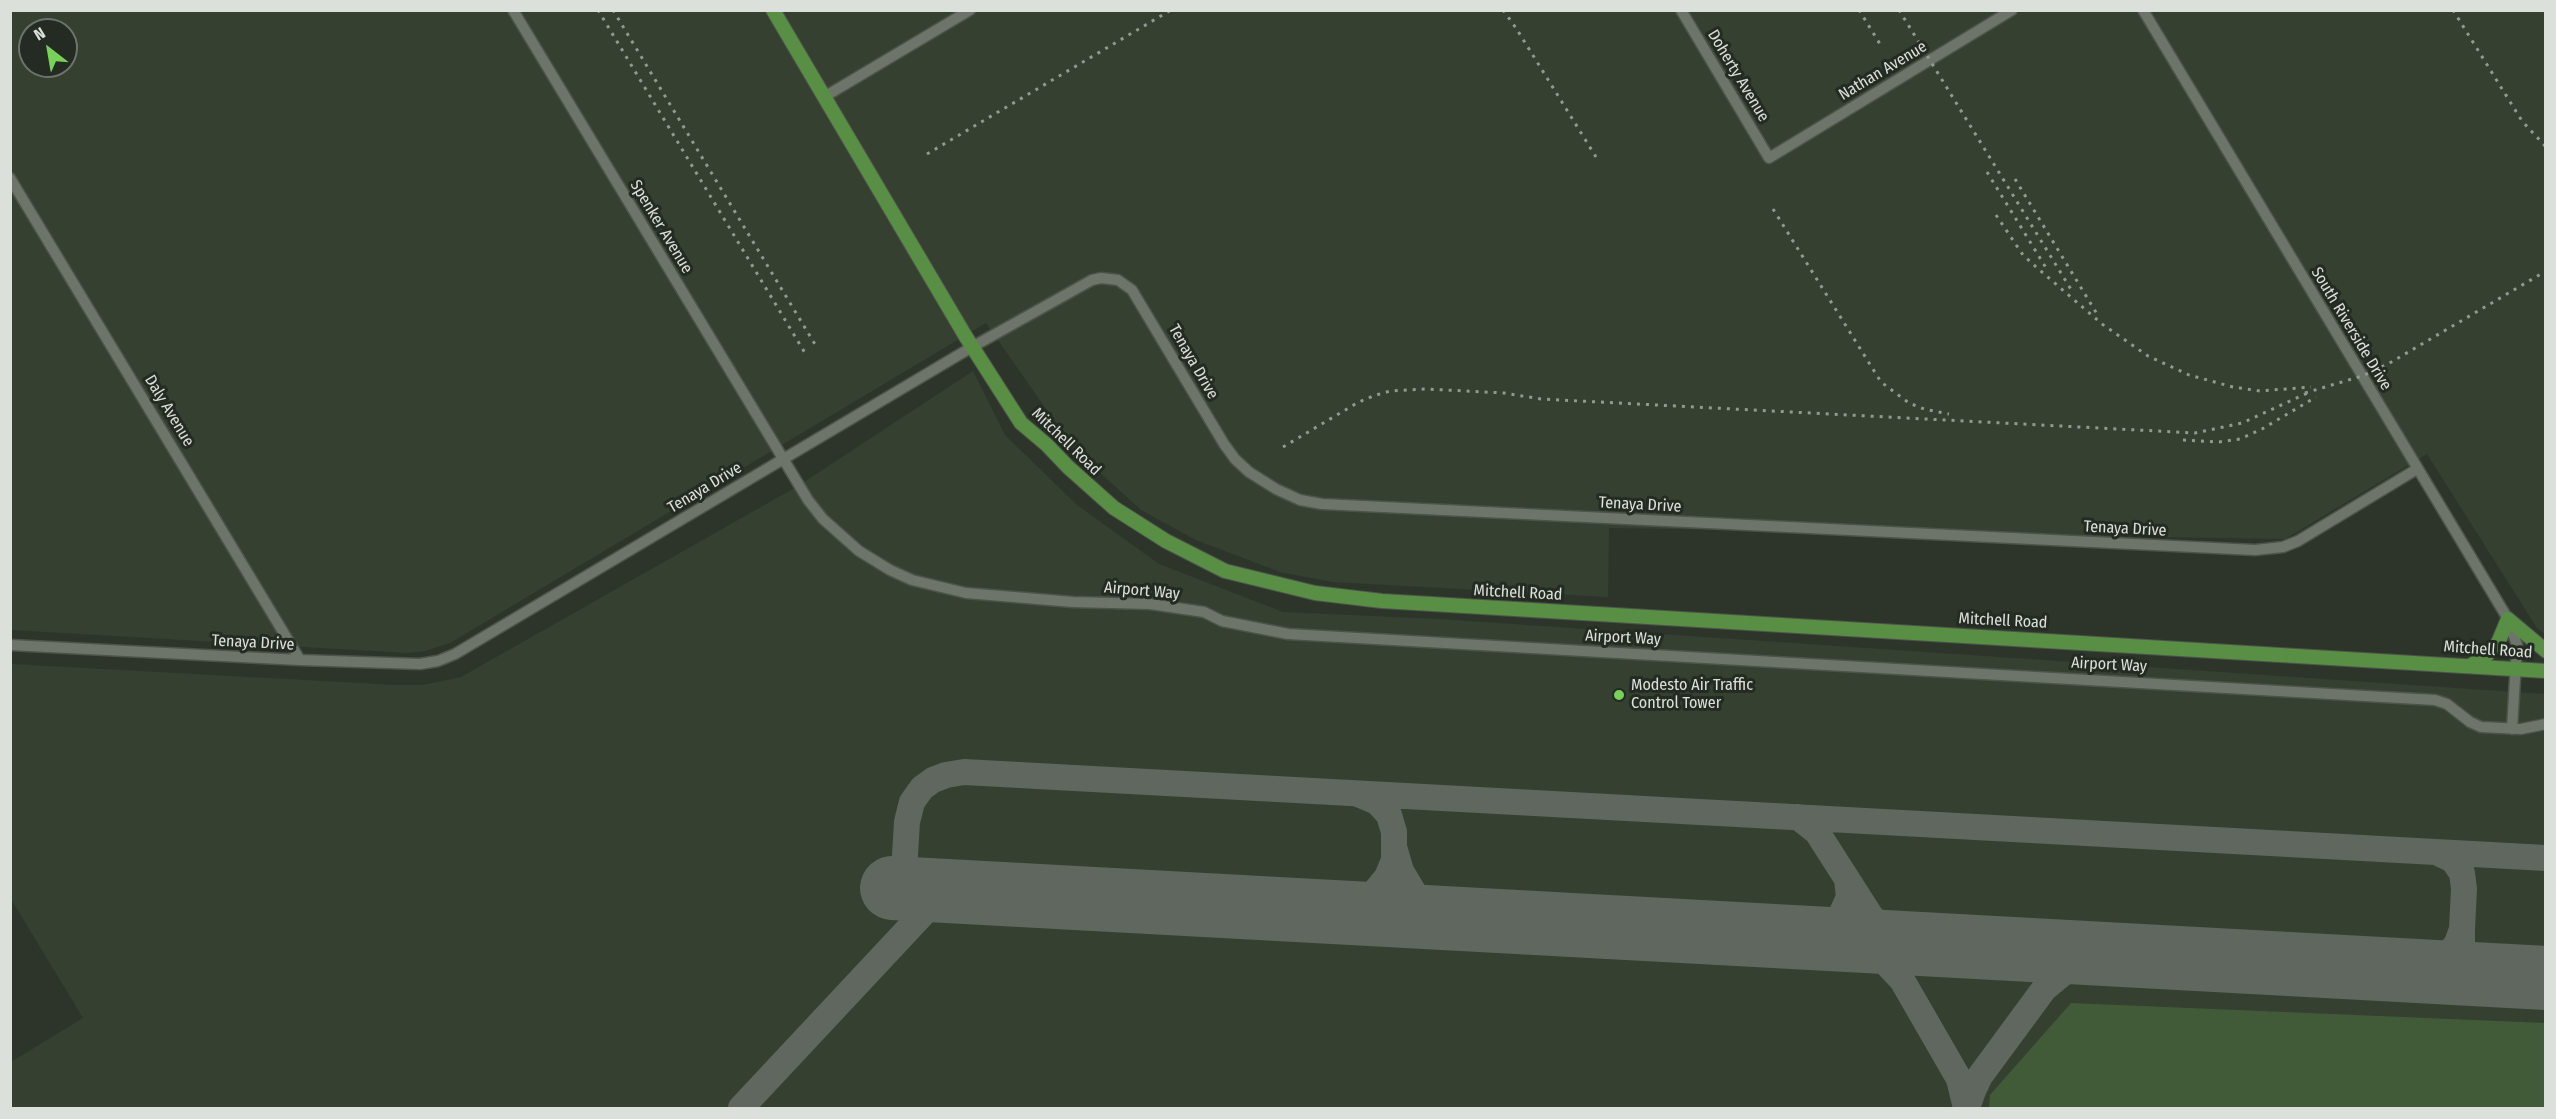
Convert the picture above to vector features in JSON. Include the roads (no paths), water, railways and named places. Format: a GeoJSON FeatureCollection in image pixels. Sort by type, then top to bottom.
{"type":"FeatureCollection","features":[{"type":"Feature","properties":{"kind":"main road","name":"Mitchell Road"},"geometry":{"type":"LineString","coordinates":[[773,10],[972,348],[1021,423],[1114,508],[1166,541],[1225,571],[1280,586],[1351,599],[2546,671]]}},
{"type":"Feature","properties":{"kind":"main road"},"geometry":{"type":"LineString","coordinates":[[2470,666],[2486,656],[2498,643],[2508,619],[2546,651]]}},
{"type":"Feature","properties":{"kind":"street","name":"Spenker Avenue"},"geometry":{"type":"LineString","coordinates":[[513,10],[782,459]]}},
{"type":"Feature","properties":{"kind":"street"},"geometry":{"type":"LineString","coordinates":[[824,97],[970,10]]}},
{"type":"Feature","properties":{"kind":"street","name":"Doherty Avenue"},"geometry":{"type":"LineString","coordinates":[[1681,10],[1769,158]]}},
{"type":"Feature","properties":{"kind":"street","name":"Nathan Avenue"},"geometry":{"type":"LineString","coordinates":[[1769,158],[2012,10]]}},
{"type":"Feature","properties":{"kind":"street","name":"South Riverside Drive"},"geometry":{"type":"LineString","coordinates":[[2143,10],[2508,619],[2516,642],[2516,669]]}},
{"type":"Feature","properties":{"kind":"street","name":"Daly Avenue"},"geometry":{"type":"LineString","coordinates":[[10,178],[300,660]]}},
{"type":"Feature","properties":{"kind":"street","name":"Tenaya Drive"},"geometry":{"type":"LineString","coordinates":[[10,645],[420,664],[455,654],[972,348],[1092,280],[1101,278],[1118,279],[1126,284],[1136,296],[1235,459],[1249,472],[1276,489],[1300,500],[1322,504],[2255,550],[2283,547],[2298,541],[2417,469]]}},
{"type":"Feature","properties":{"kind":"street","name":"Airport Way"},"geometry":{"type":"LineString","coordinates":[[782,459],[823,519],[859,551],[912,580],[966,593],[1072,602],[1150,604],[1204,612],[1231,624],[1288,634],[2435,700],[2447,704],[2470,722],[2481,727],[2521,729],[2546,724]]}},
{"type":"Feature","properties":{"kind":"street"},"geometry":{"type":"LineString","coordinates":[[2512,729],[2516,669]]}},
{"type":"Feature","properties":{"kind":"railway"},"geometry":{"type":"LineString","coordinates":[[598,10],[805,353]]}},
{"type":"Feature","properties":{"kind":"railway"},"geometry":{"type":"LineString","coordinates":[[613,10],[816,346]]}},
{"type":"Feature","properties":{"kind":"railway"},"geometry":{"type":"LineString","coordinates":[[927,154],[1171,10]]}},
{"type":"Feature","properties":{"kind":"railway"},"geometry":{"type":"LineString","coordinates":[[1503,10],[1596,157]]}},
{"type":"Feature","properties":{"kind":"railway"},"geometry":{"type":"LineString","coordinates":[[1859,10],[1880,44]]}},
{"type":"Feature","properties":{"kind":"railway"},"geometry":{"type":"LineString","coordinates":[[1899,10],[2072,291]]}},
{"type":"Feature","properties":{"kind":"railway"},"geometry":{"type":"LineString","coordinates":[[2453,10],[2522,121],[2546,147]]}},
{"type":"Feature","properties":{"kind":"railway"},"geometry":{"type":"LineString","coordinates":[[1987,172],[2048,271]]}},
{"type":"Feature","properties":{"kind":"railway"},"geometry":{"type":"LineString","coordinates":[[2015,179],[2097,314]]}},
{"type":"Feature","properties":{"kind":"railway"},"geometry":{"type":"LineString","coordinates":[[1773,209],[1881,382],[1909,403],[1924,409],[1949,414]]}},
{"type":"Feature","properties":{"kind":"railway"},"geometry":{"type":"LineString","coordinates":[[1996,215],[2023,255],[2102,324],[2148,356],[2189,375],[2233,387],[2260,391],[2311,387]]}},
{"type":"Feature","properties":{"kind":"railway"},"geometry":{"type":"LineString","coordinates":[[2305,393],[2362,376],[2388,364],[2546,271]]}},
{"type":"Feature","properties":{"kind":"railway"},"geometry":{"type":"LineString","coordinates":[[1283,447],[1373,396],[1390,391],[1426,389],[1504,393],[1541,399],[2195,433],[2242,423],[2312,391]]}},
{"type":"Feature","properties":{"kind":"railway"},"geometry":{"type":"LineString","coordinates":[[2183,440],[2219,442],[2240,439],[2262,429],[2316,397]]}},
{"type":"Feature","properties":{"kind":"place","name":"Modesto Air Traffic Control Tower"},"geometry":{"type":"Point","coordinates":[1619,695]}}]}
